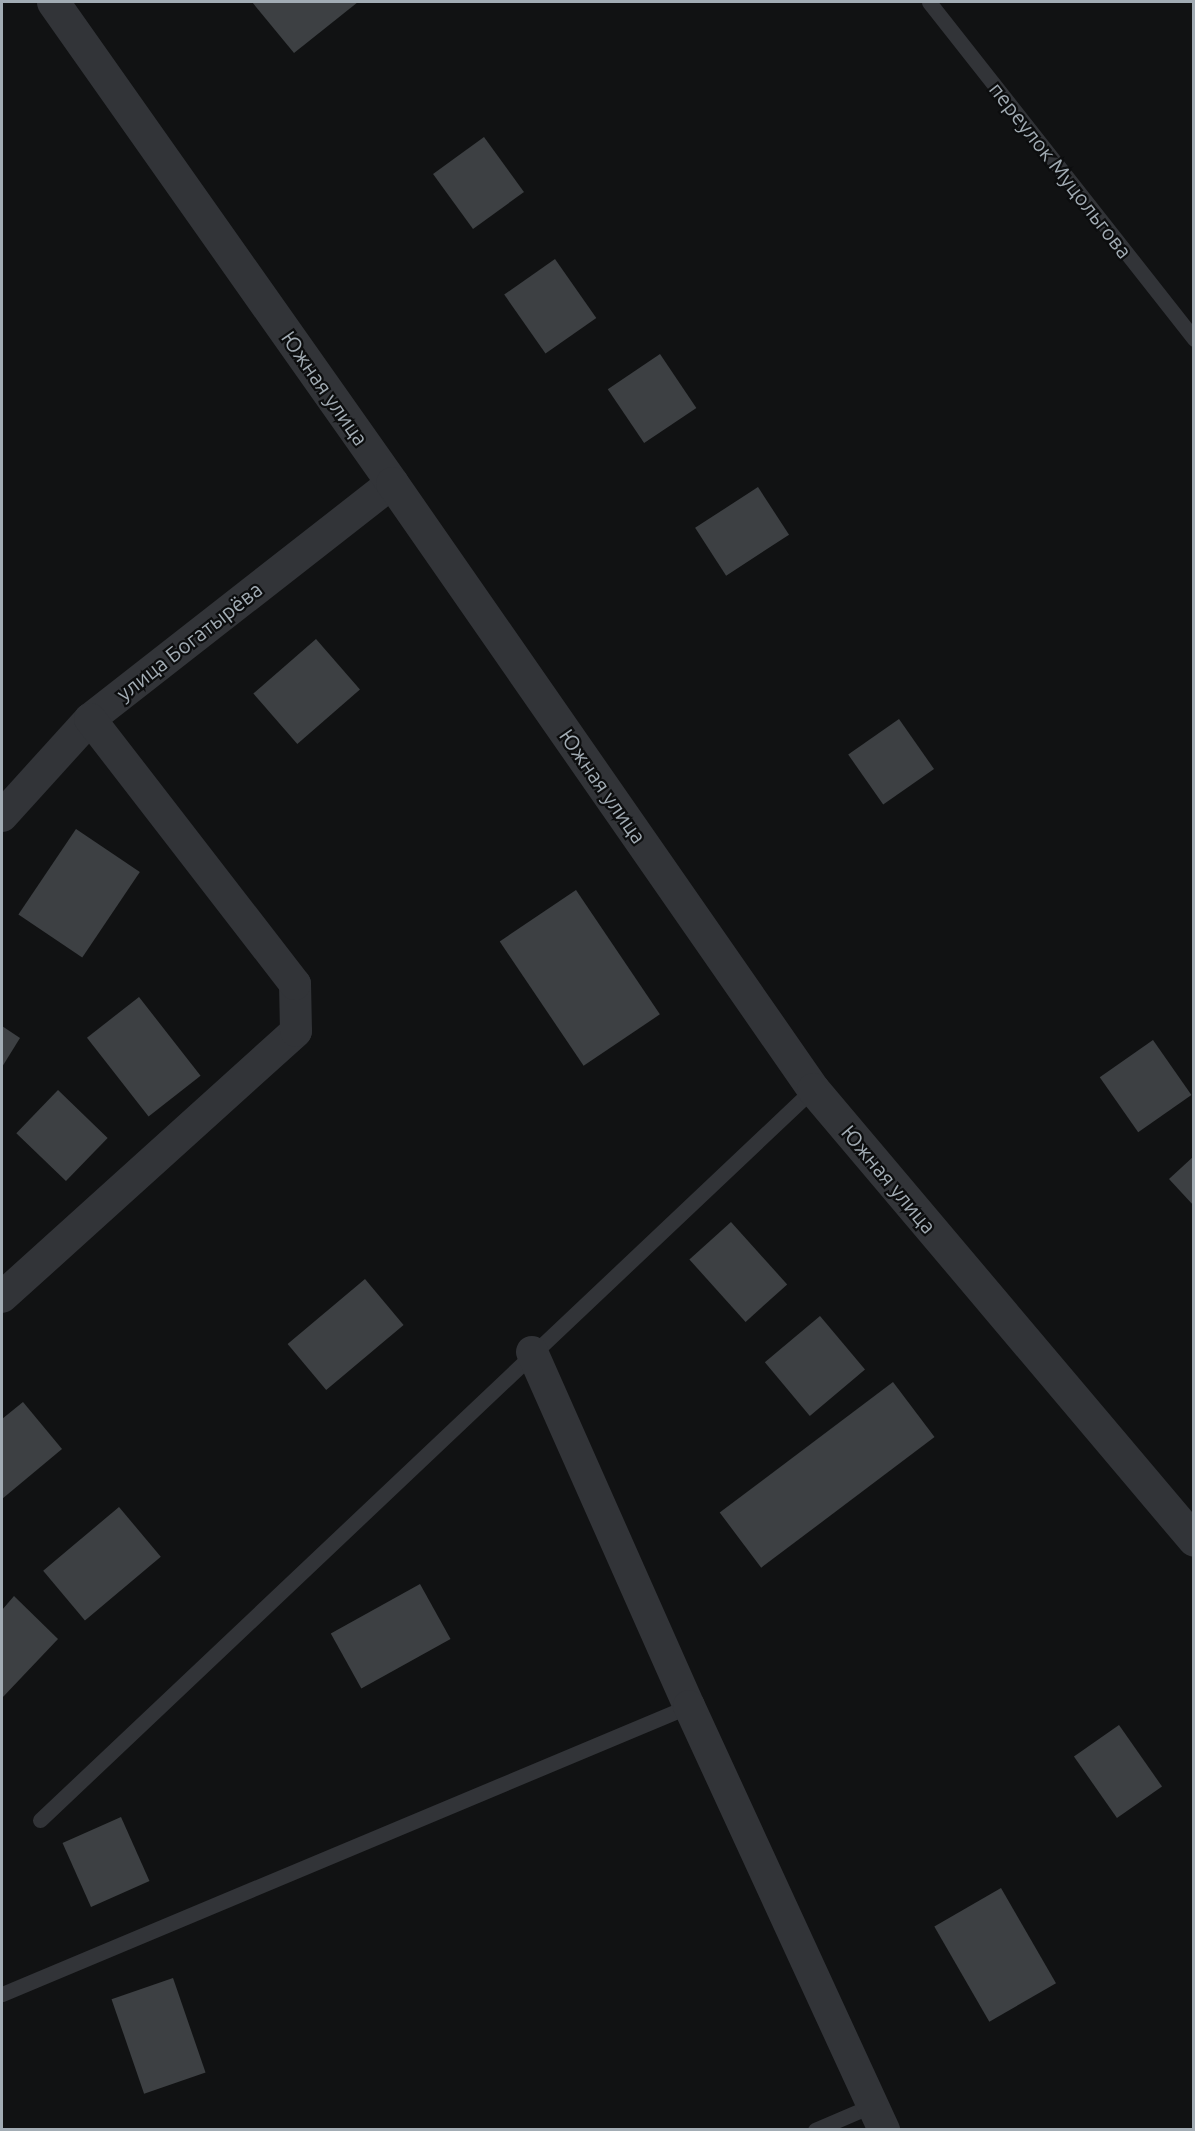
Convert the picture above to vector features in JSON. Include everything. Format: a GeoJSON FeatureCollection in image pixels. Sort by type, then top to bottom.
{"type":"FeatureCollection","features":[{"type":"Feature","properties":{"kind":"street","name":"Южная улица"},"geometry":{"type":"LineString","coordinates":[[53,2],[392,483],[813,1089],[1194,1540]]}},
{"type":"Feature","properties":{"kind":"street","name":"улица Богатырёва"},"geometry":{"type":"LineString","coordinates":[[2,816],[90,719],[392,483]]}},
{"type":"Feature","properties":{"kind":"street"},"geometry":{"type":"LineString","coordinates":[[2,1297],[296,1031],[295,984],[90,719]]}},
{"type":"Feature","properties":{"kind":"street"},"geometry":{"type":"LineString","coordinates":[[532,1352],[689,1706],[879,2117]]}},
{"type":"Feature","properties":{"kind":"lane","name":"переулок Муцольгова"},"geometry":{"type":"LineString","coordinates":[[929,2],[1194,339]]}},
{"type":"Feature","properties":{"kind":"lane"},"geometry":{"type":"LineString","coordinates":[[40,1820],[532,1352],[813,1089]]}},
{"type":"Feature","properties":{"kind":"lane"},"geometry":{"type":"LineString","coordinates":[[2,1994],[689,1706]]}},
{"type":"Feature","properties":{"kind":"lane"},"geometry":{"type":"LineString","coordinates":[[815,2130],[879,2117]]}},
{"type":"Feature","properties":{"kind":"building"},"geometry":{"type":"Polygon","coordinates":[[[252,2],[358,2],[294,53],[252,2]]]}},
{"type":"Feature","properties":{"kind":"building"},"geometry":{"type":"Polygon","coordinates":[[[484,137],[524,192],[473,229],[433,174],[484,137]]]}},
{"type":"Feature","properties":{"kind":"building"},"geometry":{"type":"Polygon","coordinates":[[[555,259],[596,318],[546,354],[504,295],[555,259]]]}},
{"type":"Feature","properties":{"kind":"building"},"geometry":{"type":"Polygon","coordinates":[[[660,354],[696,408],[644,443],[608,389],[660,354]]]}},
{"type":"Feature","properties":{"kind":"building"},"geometry":{"type":"Polygon","coordinates":[[[758,487],[789,535],[726,576],[695,528],[758,487]]]}},
{"type":"Feature","properties":{"kind":"building"},"geometry":{"type":"Polygon","coordinates":[[[316,639],[360,690],[297,744],[253,693],[316,639]]]}},
{"type":"Feature","properties":{"kind":"building"},"geometry":{"type":"Polygon","coordinates":[[[899,719],[934,769],[883,805],[848,755],[899,719]]]}},
{"type":"Feature","properties":{"kind":"building"},"geometry":{"type":"Polygon","coordinates":[[[76,829],[140,872],[82,957],[18,914],[76,829]]]}},
{"type":"Feature","properties":{"kind":"building"},"geometry":{"type":"Polygon","coordinates":[[[576,890],[660,1014],[584,1066],[500,941],[576,890]]]}},
{"type":"Feature","properties":{"kind":"building"},"geometry":{"type":"Polygon","coordinates":[[[139,997],[201,1076],[149,1116],[87,1038],[139,997]]]}},
{"type":"Feature","properties":{"kind":"building"},"geometry":{"type":"Polygon","coordinates":[[[2,1026],[20,1038],[2,1067],[2,1026]]]}},
{"type":"Feature","properties":{"kind":"building"},"geometry":{"type":"Polygon","coordinates":[[[1153,1040],[1191,1095],[1138,1132],[1100,1077],[1153,1040]]]}},
{"type":"Feature","properties":{"kind":"building"},"geometry":{"type":"Polygon","coordinates":[[[58,1090],[108,1138],[66,1181],[16,1133],[58,1090]]]}},
{"type":"Feature","properties":{"kind":"building"},"geometry":{"type":"Polygon","coordinates":[[[1194,1156],[1194,1206],[1169,1179],[1194,1156]]]}},
{"type":"Feature","properties":{"kind":"building"},"geometry":{"type":"Polygon","coordinates":[[[731,1222],[787,1284],[746,1322],[689,1259],[731,1222]]]}},
{"type":"Feature","properties":{"kind":"building"},"geometry":{"type":"Polygon","coordinates":[[[365,1279],[404,1325],[326,1390],[288,1344],[365,1279]]]}},
{"type":"Feature","properties":{"kind":"building"},"geometry":{"type":"Polygon","coordinates":[[[820,1316],[865,1370],[810,1416],[765,1362],[820,1316]]]}},
{"type":"Feature","properties":{"kind":"building"},"geometry":{"type":"Polygon","coordinates":[[[893,1382],[935,1437],[761,1568],[720,1513],[893,1382]]]}},
{"type":"Feature","properties":{"kind":"building"},"geometry":{"type":"Polygon","coordinates":[[[23,1402],[62,1449],[2,1499],[2,1419],[23,1402]]]}},
{"type":"Feature","properties":{"kind":"building"},"geometry":{"type":"Polygon","coordinates":[[[119,1507],[161,1557],[85,1620],[43,1571],[119,1507]]]}},
{"type":"Feature","properties":{"kind":"building"},"geometry":{"type":"Polygon","coordinates":[[[420,1584],[451,1639],[361,1689],[331,1633],[420,1584]]]}},
{"type":"Feature","properties":{"kind":"building"},"geometry":{"type":"Polygon","coordinates":[[[14,1596],[58,1639],[2,1698],[2,1610],[14,1596]]]}},
{"type":"Feature","properties":{"kind":"building"},"geometry":{"type":"Polygon","coordinates":[[[1119,1725],[1162,1786],[1117,1818],[1074,1757],[1119,1725]]]}},
{"type":"Feature","properties":{"kind":"building"},"geometry":{"type":"Polygon","coordinates":[[[121,1817],[149,1881],[91,1907],[63,1843],[121,1817]]]}},
{"type":"Feature","properties":{"kind":"building"},"geometry":{"type":"Polygon","coordinates":[[[1001,1888],[1056,1983],[989,2022],[934,1926],[1001,1888]]]}},
{"type":"Feature","properties":{"kind":"building"},"geometry":{"type":"Polygon","coordinates":[[[173,1978],[206,2073],[144,2094],[112,1999],[173,1978]]]}}]}
